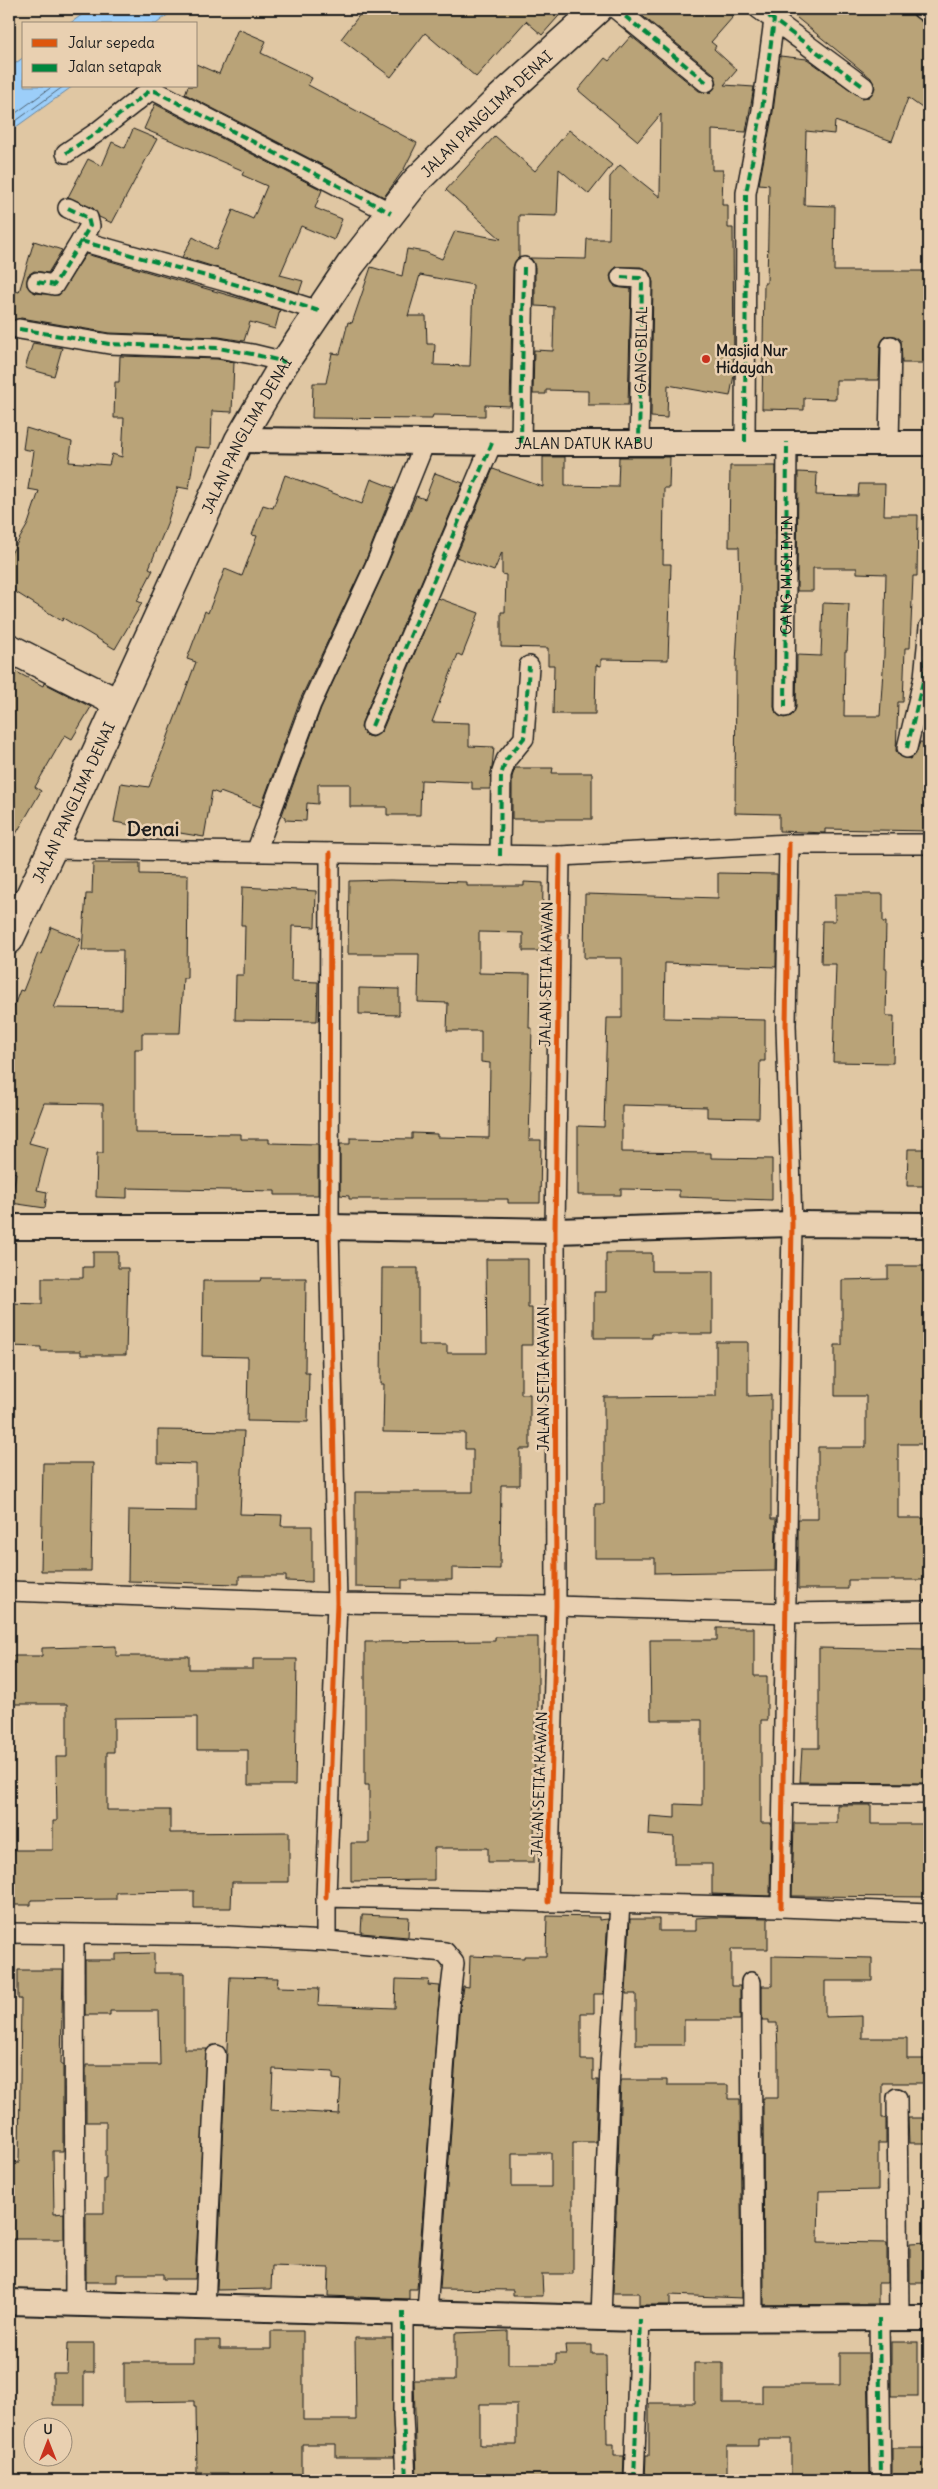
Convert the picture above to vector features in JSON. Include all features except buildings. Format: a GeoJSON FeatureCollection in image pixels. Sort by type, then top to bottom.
{"type":"FeatureCollection","features":[{"type":"Feature","properties":{"kind":"main road","name":"JALAN PANGLIMA DENAI"},"geometry":{"type":"LineString","coordinates":[[9,940],[239,440],[285,362],[351,264],[424,173],[498,101],[598,9]]}},
{"type":"Feature","properties":{"kind":"main road"},"geometry":{"type":"LineString","coordinates":[[9,648],[118,704]]}},
{"type":"Feature","properties":{"kind":"street"},"geometry":{"type":"LineString","coordinates":[[616,9],[706,82]]}},
{"type":"Feature","properties":{"kind":"street"},"geometry":{"type":"LineString","coordinates":[[759,9],[864,87]]}},
{"type":"Feature","properties":{"kind":"street"},"geometry":{"type":"LineString","coordinates":[[922,9],[929,14]]}},
{"type":"Feature","properties":{"kind":"street"},"geometry":{"type":"LineString","coordinates":[[746,442],[746,193],[762,110],[774,20]]}},
{"type":"Feature","properties":{"kind":"street"},"geometry":{"type":"LineString","coordinates":[[66,153],[96,133],[148,92],[155,91],[391,213]]}},
{"type":"Feature","properties":{"kind":"street"},"geometry":{"type":"LineString","coordinates":[[37,282],[54,285],[90,226],[88,218],[68,208]]}},
{"type":"Feature","properties":{"kind":"street"},"geometry":{"type":"LineString","coordinates":[[80,241],[231,283],[319,311]]}},
{"type":"Feature","properties":{"kind":"street"},"geometry":{"type":"LineString","coordinates":[[522,443],[524,267]]}},
{"type":"Feature","properties":{"kind":"street","name":"GANG BILAL"},"geometry":{"type":"LineString","coordinates":[[621,277],[640,278],[642,282],[639,442]]}},
{"type":"Feature","properties":{"kind":"street"},"geometry":{"type":"LineString","coordinates":[[19,329],[109,344],[218,348],[285,362]]}},
{"type":"Feature","properties":{"kind":"street"},"geometry":{"type":"LineString","coordinates":[[889,443],[891,346]]}},
{"type":"Feature","properties":{"kind":"street","name":"JALAN DATUK KABU"},"geometry":{"type":"LineString","coordinates":[[239,440],[492,443],[929,443]]}},
{"type":"Feature","properties":{"kind":"street"},"geometry":{"type":"LineString","coordinates":[[256,852],[311,704],[376,566],[425,442]]}},
{"type":"Feature","properties":{"kind":"street","name":"GANG MUSLIMIN"},"geometry":{"type":"LineString","coordinates":[[785,708],[787,442]]}},
{"type":"Feature","properties":{"kind":"street"},"geometry":{"type":"LineString","coordinates":[[372,726],[492,443]]}},
{"type":"Feature","properties":{"kind":"street"},"geometry":{"type":"LineString","coordinates":[[907,748],[924,677],[929,627]]}},
{"type":"Feature","properties":{"kind":"street"},"geometry":{"type":"LineString","coordinates":[[500,856],[501,775],[506,760],[520,744],[525,732],[529,666]]}},
{"type":"Feature","properties":{"kind":"street"},"geometry":{"type":"LineString","coordinates":[[52,850],[560,856],[789,844],[929,844]]}},
{"type":"Feature","properties":{"kind":"street"},"geometry":{"type":"LineString","coordinates":[[781,1907],[792,1224],[786,1025],[789,844]]}},
{"type":"Feature","properties":{"kind":"street"},"geometry":{"type":"LineString","coordinates":[[326,1941],[337,1602],[329,1227],[330,853]]}},
{"type":"Feature","properties":{"kind":"street","name":"JALAN SETIA KAWAN"},"geometry":{"type":"LineString","coordinates":[[548,1902],[556,1606],[555,1231],[560,856]]}},
{"type":"Feature","properties":{"kind":"street"},"geometry":{"type":"LineString","coordinates":[[9,1226],[329,1227],[555,1231],[792,1224],[929,1225]]}},
{"type":"Feature","properties":{"kind":"street"},"geometry":{"type":"LineString","coordinates":[[9,1592],[787,1613],[929,1611]]}},
{"type":"Feature","properties":{"kind":"street"},"geometry":{"type":"LineString","coordinates":[[784,1793],[929,1794]]}},
{"type":"Feature","properties":{"kind":"street"},"geometry":{"type":"LineString","coordinates":[[326,1897],[781,1907],[929,1914]]}},
{"type":"Feature","properties":{"kind":"street"},"geometry":{"type":"LineString","coordinates":[[601,2318],[610,2066],[620,1904]]}},
{"type":"Feature","properties":{"kind":"street"},"geometry":{"type":"LineString","coordinates":[[9,1933],[230,1936],[326,1941],[445,1952],[454,1963],[448,2014],[427,2312]]}},
{"type":"Feature","properties":{"kind":"street"},"geometry":{"type":"LineString","coordinates":[[74,1935],[75,2305]]}},
{"type":"Feature","properties":{"kind":"street"},"geometry":{"type":"LineString","coordinates":[[751,1982],[753,2320]]}},
{"type":"Feature","properties":{"kind":"street"},"geometry":{"type":"LineString","coordinates":[[205,2308],[216,2055]]}},
{"type":"Feature","properties":{"kind":"street"},"geometry":{"type":"LineString","coordinates":[[881,2480],[897,2098]]}},
{"type":"Feature","properties":{"kind":"street"},"geometry":{"type":"LineString","coordinates":[[9,2302],[205,2308],[403,2311],[640,2319],[929,2318]]}},
{"type":"Feature","properties":{"kind":"street"},"geometry":{"type":"LineString","coordinates":[[403,2311],[406,2480]]}},
{"type":"Feature","properties":{"kind":"street"},"geometry":{"type":"LineString","coordinates":[[634,2480],[640,2319]]}},
{"type":"Feature","properties":{"kind":"water"},"geometry":{"type":"Polygon","coordinates":[[[90,9],[175,9],[159,22],[72,22],[90,9]]]}},
{"type":"Feature","properties":{"kind":"water"},"geometry":{"type":"Polygon","coordinates":[[[22,58],[22,88],[70,88],[9,132],[9,68],[22,58]]]}},
{"type":"Feature","properties":{"kind":"marked path"},"geometry":{"type":"LineString","coordinates":[[616,9],[706,82]]}},
{"type":"Feature","properties":{"kind":"marked path"},"geometry":{"type":"LineString","coordinates":[[759,9],[864,87]]}},
{"type":"Feature","properties":{"kind":"marked path"},"geometry":{"type":"LineString","coordinates":[[922,9],[929,14]]}},
{"type":"Feature","properties":{"kind":"marked path"},"geometry":{"type":"LineString","coordinates":[[745,442],[746,193],[762,110],[774,20]]}},
{"type":"Feature","properties":{"kind":"marked path"},"geometry":{"type":"LineString","coordinates":[[66,153],[96,133],[148,92],[155,91],[391,213]]}},
{"type":"Feature","properties":{"kind":"marked path"},"geometry":{"type":"LineString","coordinates":[[68,208],[88,218],[90,226],[81,241],[231,283],[319,311]]}},
{"type":"Feature","properties":{"kind":"marked path"},"geometry":{"type":"LineString","coordinates":[[37,282],[54,285],[81,241]]}},
{"type":"Feature","properties":{"kind":"marked path"},"geometry":{"type":"LineString","coordinates":[[521,443],[524,267]]}},
{"type":"Feature","properties":{"kind":"marked path"},"geometry":{"type":"LineString","coordinates":[[621,277],[640,278],[642,282],[639,442]]}},
{"type":"Feature","properties":{"kind":"marked path"},"geometry":{"type":"LineString","coordinates":[[19,329],[109,344],[218,348],[285,362]]}},
{"type":"Feature","properties":{"kind":"marked path"},"geometry":{"type":"LineString","coordinates":[[785,707],[787,442]]}},
{"type":"Feature","properties":{"kind":"marked path"},"geometry":{"type":"LineString","coordinates":[[372,726],[492,443]]}},
{"type":"Feature","properties":{"kind":"marked path"},"geometry":{"type":"LineString","coordinates":[[907,748],[924,677],[929,627]]}},
{"type":"Feature","properties":{"kind":"marked path"},"geometry":{"type":"LineString","coordinates":[[500,856],[501,775],[506,760],[524,738],[529,666]]}},
{"type":"Feature","properties":{"kind":"marked path"},"geometry":{"type":"LineString","coordinates":[[403,2311],[403,2416],[406,2480]]}},
{"type":"Feature","properties":{"kind":"marked path"},"geometry":{"type":"LineString","coordinates":[[879,2318],[881,2480]]}},
{"type":"Feature","properties":{"kind":"marked path"},"geometry":{"type":"LineString","coordinates":[[634,2480],[640,2319]]}},
{"type":"Feature","properties":{"kind":"cycle path"},"geometry":{"type":"LineString","coordinates":[[781,1907],[792,1224],[786,1025],[789,844]]}},
{"type":"Feature","properties":{"kind":"cycle path"},"geometry":{"type":"LineString","coordinates":[[326,1897],[337,1603],[329,1227],[330,853]]}},
{"type":"Feature","properties":{"kind":"cycle path"},"geometry":{"type":"LineString","coordinates":[[548,1902],[556,1606],[555,1231],[560,856]]}},
{"type":"Feature","properties":{"kind":"place","name":"Masjid Nur Hidayah"},"geometry":{"type":"Point","coordinates":[706,359]}},
{"type":"Feature","properties":{"kind":"district","name":"Denai"},"geometry":{"type":"Point","coordinates":[153,828]}}]}
